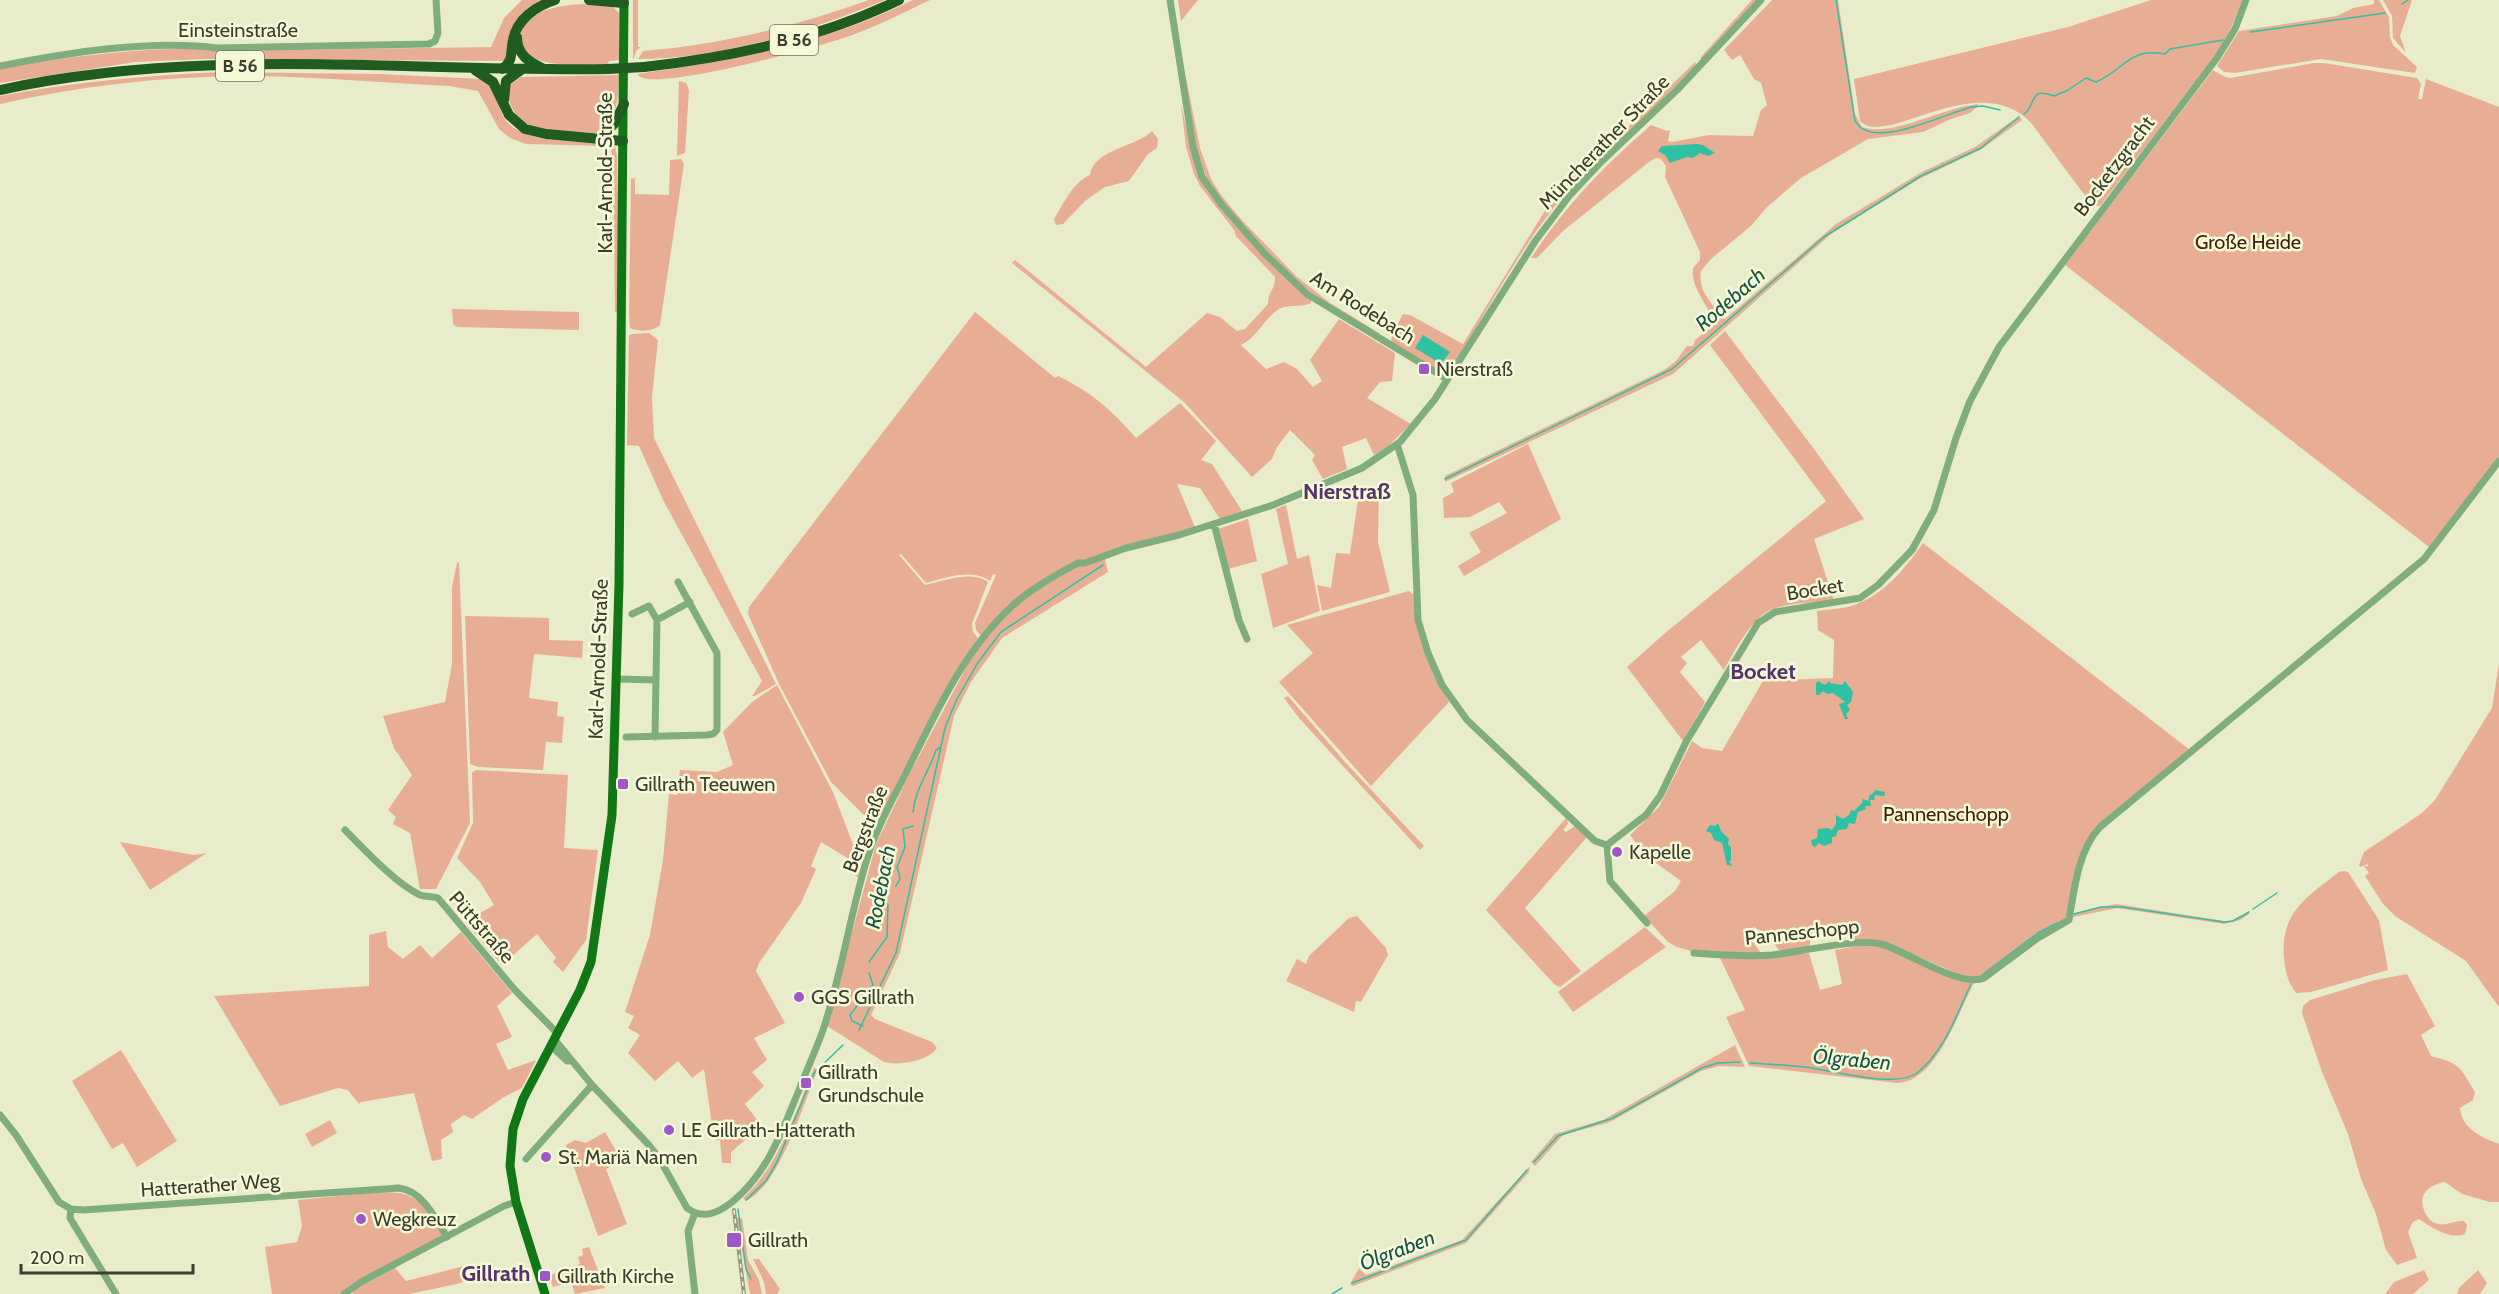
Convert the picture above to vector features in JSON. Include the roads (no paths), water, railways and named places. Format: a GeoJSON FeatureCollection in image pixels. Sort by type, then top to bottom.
{"type":"FeatureCollection","features":[{"type":"Feature","properties":{"kind":"highway"},"geometry":{"type":"LineString","coordinates":[[502,69],[511,61],[513,40],[518,28],[535,9],[555,0]]}},
{"type":"Feature","properties":{"kind":"highway"},"geometry":{"type":"LineString","coordinates":[[590,0],[623,1]]}},
{"type":"Feature","properties":{"kind":"highway","name":"B 56"},"geometry":{"type":"LineString","coordinates":[[0,90],[101,74],[171,68],[320,66],[521,70],[644,67],[703,59],[794,40],[851,21],[899,0]]}},
{"type":"Feature","properties":{"kind":"highway"},"geometry":{"type":"LineString","coordinates":[[518,28],[517,40],[520,52],[531,62],[545,69]]}},
{"type":"Feature","properties":{"kind":"highway"},"geometry":{"type":"LineString","coordinates":[[471,69],[493,82],[514,122],[528,130],[546,134],[623,141]]}},
{"type":"Feature","properties":{"kind":"highway"},"geometry":{"type":"LineString","coordinates":[[504,106],[506,81],[521,70]]}},
{"type":"Feature","properties":{"kind":"highway"},"geometry":{"type":"LineString","coordinates":[[604,134],[614,124],[624,104]]}},
{"type":"Feature","properties":{"kind":"highway"},"geometry":{"type":"LineString","coordinates":[[587,137],[614,135],[623,141]]}},
{"type":"Feature","properties":{"kind":"main road","name":"Karl-Arnold-Straße"},"geometry":{"type":"LineString","coordinates":[[545,1294],[516,1202],[510,1166],[513,1129],[524,1099],[585,980],[595,944],[612,815],[617,678],[624,104],[623,1]]}},
{"type":"Feature","properties":{"kind":"street","name":"Einsteinstraße"},"geometry":{"type":"LineString","coordinates":[[0,66],[120,48],[195,45],[217,48],[429,44],[435,41],[438,33],[436,0]]}},
{"type":"Feature","properties":{"kind":"street","name":"Am Rodebach"},"geometry":{"type":"LineString","coordinates":[[1170,0],[1192,147],[1203,177],[1218,200],[1264,253],[1307,294],[1447,379]]}},
{"type":"Feature","properties":{"kind":"street","name":"Müncherather Straße"},"geometry":{"type":"LineString","coordinates":[[1447,379],[1536,240],[1570,195],[1599,164],[1677,90],[1761,0]]}},
{"type":"Feature","properties":{"kind":"street","name":"Bocketzgracht"},"geometry":{"type":"LineString","coordinates":[[1999,347],[2217,58],[2235,28],[2246,0]]}},
{"type":"Feature","properties":{"kind":"street","name":"Bocket"},"geometry":{"type":"LineString","coordinates":[[1607,845],[1646,815],[1660,796],[1686,742],[1758,623],[1775,612],[1860,598],[1878,585],[1912,550],[1934,510],[1970,401],[1999,347]]}},
{"type":"Feature","properties":{"kind":"street"},"geometry":{"type":"LineString","coordinates":[[1247,639],[1239,620],[1214,524],[1273,505],[1362,468],[1397,444],[1422,418],[1447,379]]}},
{"type":"Feature","properties":{"kind":"street"},"geometry":{"type":"LineString","coordinates":[[1397,444],[1413,495],[1418,620],[1428,653],[1448,696],[1467,720],[1567,815],[1595,841],[1607,845],[1610,881],[1647,923]]}},
{"type":"Feature","properties":{"kind":"street","name":"Panneschopp"},"geometry":{"type":"LineString","coordinates":[[1694,953],[1771,955],[1870,942],[1893,948],[1956,975],[1978,980],[1984,978],[2038,938],[2069,920],[2079,872],[2094,833],[2424,558],[2499,461]]}},
{"type":"Feature","properties":{"kind":"street","name":"Bergstraße"},"geometry":{"type":"LineString","coordinates":[[695,1213],[701,1215],[713,1213],[736,1198],[756,1179],[769,1159],[824,1026],[872,845],[914,756],[981,639],[1003,615],[1035,587],[1078,563],[1107,557],[1126,548],[1214,524]]}},
{"type":"Feature","properties":{"kind":"street"},"geometry":{"type":"LineString","coordinates":[[626,737],[707,735],[717,730],[717,653],[678,582]]}},
{"type":"Feature","properties":{"kind":"street"},"geometry":{"type":"LineString","coordinates":[[657,620],[690,602]]}},
{"type":"Feature","properties":{"kind":"street"},"geometry":{"type":"LineString","coordinates":[[633,614],[649,606],[657,620],[655,736]]}},
{"type":"Feature","properties":{"kind":"street"},"geometry":{"type":"LineString","coordinates":[[617,678],[656,680]]}},
{"type":"Feature","properties":{"kind":"street","name":"Püttstraße"},"geometry":{"type":"LineString","coordinates":[[345,830],[374,859],[415,891],[422,896],[438,898],[515,990],[554,1040],[567,1061],[571,1061],[648,1144],[659,1158],[685,1205],[695,1213]]}},
{"type":"Feature","properties":{"kind":"street"},"geometry":{"type":"LineString","coordinates":[[526,1159],[592,1085]]}},
{"type":"Feature","properties":{"kind":"street"},"geometry":{"type":"LineString","coordinates":[[0,1115],[16,1135],[59,1202],[71,1209],[70,1218],[116,1294]]}},
{"type":"Feature","properties":{"kind":"street","name":"Hatterather Weg"},"geometry":{"type":"LineString","coordinates":[[71,1209],[204,1203],[399,1188],[413,1192],[422,1199],[447,1237]]}},
{"type":"Feature","properties":{"kind":"street"},"geometry":{"type":"LineString","coordinates":[[344,1294],[367,1279],[516,1202]]}},
{"type":"Feature","properties":{"kind":"street"},"geometry":{"type":"LineString","coordinates":[[695,1213],[688,1231],[695,1294]]}},
{"type":"Feature","properties":{"kind":"water"},"geometry":{"type":"Polygon","coordinates":[[[1697,144],[1715,153],[1708,156],[1700,153],[1693,158],[1687,157],[1670,163],[1665,155],[1658,151],[1662,146],[1697,144]]]}},
{"type":"Feature","properties":{"kind":"water"},"geometry":{"type":"Polygon","coordinates":[[[1423,335],[1450,352],[1441,364],[1415,348],[1423,335]]]}},
{"type":"Feature","properties":{"kind":"water"},"geometry":{"type":"Polygon","coordinates":[[[1818,681],[1825,685],[1829,681],[1842,685],[1845,681],[1853,692],[1851,702],[1847,705],[1850,710],[1846,714],[1848,719],[1845,719],[1839,704],[1845,702],[1833,693],[1827,694],[1823,691],[1816,695],[1818,681]]]}},
{"type":"Feature","properties":{"kind":"water"},"geometry":{"type":"Polygon","coordinates":[[[1875,790],[1885,792],[1884,796],[1875,795],[1874,800],[1870,800],[1871,806],[1865,806],[1866,809],[1858,812],[1855,824],[1849,823],[1847,829],[1838,830],[1836,836],[1832,837],[1832,843],[1824,846],[1819,843],[1815,847],[1812,845],[1811,840],[1817,838],[1818,829],[1832,830],[1836,824],[1836,815],[1843,819],[1862,803],[1863,799],[1868,801],[1870,794],[1872,795],[1875,790]]]}},
{"type":"Feature","properties":{"kind":"water"},"geometry":{"type":"Polygon","coordinates":[[[1718,823],[1721,831],[1729,839],[1731,860],[1729,862],[1733,866],[1727,865],[1722,843],[1714,840],[1711,833],[1706,831],[1710,825],[1715,826],[1718,823]]]}},
{"type":"Feature","properties":{"kind":"waterway"},"geometry":{"type":"LineString","coordinates":[[1836,0],[1855,121],[1864,130],[1877,133],[1892,132],[1972,107],[1983,106],[2000,110]]}},
{"type":"Feature","properties":{"kind":"waterway","name":"Rodebach"},"geometry":{"type":"LineString","coordinates":[[2402,4],[2408,0]]}},
{"type":"Feature","properties":{"kind":"waterway","name":"Rodebach"},"geometry":{"type":"LineString","coordinates":[[2250,32],[2385,13]]}},
{"type":"Feature","properties":{"kind":"waterway","name":"Rodebach"},"geometry":{"type":"LineString","coordinates":[[2024,114],[2040,93],[2054,96],[2086,78],[2096,82],[2143,54],[2165,54],[2170,49],[2223,40]]}},
{"type":"Feature","properties":{"kind":"waterway","name":"Rodebach"},"geometry":{"type":"LineString","coordinates":[[1445,479],[1672,369],[1824,237],[1921,176],[1981,148],[2019,117]]}},
{"type":"Feature","properties":{"kind":"waterway","name":"Rodebach"},"geometry":{"type":"LineString","coordinates":[[859,1030],[896,953],[945,728],[956,701],[977,664],[1001,632],[1103,565]]}},
{"type":"Feature","properties":{"kind":"waterway","name":"Rodebach"},"geometry":{"type":"LineString","coordinates":[[913,812],[919,788],[936,750],[941,747]]}},
{"type":"Feature","properties":{"kind":"waterway","name":"Rodebach"},"geometry":{"type":"LineString","coordinates":[[896,886],[900,879],[897,867],[905,847],[903,829],[913,826]]}},
{"type":"Feature","properties":{"kind":"waterway","name":"Ölgraben"},"geometry":{"type":"LineString","coordinates":[[2253,909],[2277,893]]}},
{"type":"Feature","properties":{"kind":"waterway","name":"Rodebach"},"geometry":{"type":"LineString","coordinates":[[869,962],[887,937],[888,904]]}},
{"type":"Feature","properties":{"kind":"waterway","name":"Ölgraben"},"geometry":{"type":"LineString","coordinates":[[2074,914],[2101,907],[2122,907],[2224,922],[2233,921],[2249,912]]}},
{"type":"Feature","properties":{"kind":"waterway","name":"Ölgraben"},"geometry":{"type":"LineString","coordinates":[[1982,975],[2038,933],[2057,923]]}},
{"type":"Feature","properties":{"kind":"waterway","name":"Rodebach"},"geometry":{"type":"LineString","coordinates":[[863,1026],[852,1021],[850,1015],[873,985],[869,973]]}},
{"type":"Feature","properties":{"kind":"waterway","name":"Ölgraben"},"geometry":{"type":"LineString","coordinates":[[1750,1063],[1805,1067],[1879,1079],[1907,1077],[1917,1073],[1942,1044],[1971,984]]}},
{"type":"Feature","properties":{"kind":"waterway","name":"Rodebach"},"geometry":{"type":"LineString","coordinates":[[746,1200],[766,1181],[777,1162],[814,1073],[843,1045]]}},
{"type":"Feature","properties":{"kind":"waterway","name":"Ölgraben"},"geometry":{"type":"LineString","coordinates":[[1534,1162],[1558,1136],[1613,1118],[1702,1068],[1718,1063],[1740,1062]]}},
{"type":"Feature","properties":{"kind":"waterway","name":"Ölgraben"},"geometry":{"type":"LineString","coordinates":[[1352,1283],[1466,1240],[1527,1170]]}},
{"type":"Feature","properties":{"kind":"waterway","name":"Rodebach"},"geometry":{"type":"LineString","coordinates":[[738,1209],[746,1269],[751,1279]]}},
{"type":"Feature","properties":{"kind":"waterway","name":"Ölgraben"},"geometry":{"type":"LineString","coordinates":[[1332,1294],[1342,1288]]}},
{"type":"Feature","properties":{"kind":"railway"},"geometry":{"type":"LineString","coordinates":[[734,1210],[744,1294]]}},
{"type":"Feature","properties":{"kind":"place","name":"Nierstraß"},"geometry":{"type":"Point","coordinates":[1424,369]}},
{"type":"Feature","properties":{"kind":"place","name":"Gillrath Teeuwen"},"geometry":{"type":"Point","coordinates":[623,784]}},
{"type":"Feature","properties":{"kind":"place","name":"Kapelle"},"geometry":{"type":"Point","coordinates":[1617,852]}},
{"type":"Feature","properties":{"kind":"place","name":"GGS Gillrath"},"geometry":{"type":"Point","coordinates":[799,997]}},
{"type":"Feature","properties":{"kind":"place","name":"Gillrath Grundschule"},"geometry":{"type":"Point","coordinates":[806,1083]}},
{"type":"Feature","properties":{"kind":"place","name":"LE Gillrath-Hatterath"},"geometry":{"type":"Point","coordinates":[669,1130]}},
{"type":"Feature","properties":{"kind":"place","name":"St. Mariä Namen"},"geometry":{"type":"Point","coordinates":[546,1157]}},
{"type":"Feature","properties":{"kind":"place","name":"Wegkreuz"},"geometry":{"type":"Point","coordinates":[361,1219]}},
{"type":"Feature","properties":{"kind":"place","name":"Gillrath"},"geometry":{"type":"Point","coordinates":[734,1240]}},
{"type":"Feature","properties":{"kind":"place","name":"Gillrath Kirche"},"geometry":{"type":"Point","coordinates":[545,1276]}},
{"type":"Feature","properties":{"kind":"district","name":"Nierstraß"},"geometry":{"type":"Point","coordinates":[1347,491]}},
{"type":"Feature","properties":{"kind":"district","name":"Bocket"},"geometry":{"type":"Point","coordinates":[1763,671]}},
{"type":"Feature","properties":{"kind":"district","name":"Gillrath"},"geometry":{"type":"Point","coordinates":[496,1273]}},
{"type":"Feature","properties":{"kind":"park label","name":"Große Heide"},"geometry":{"type":"Point","coordinates":[2248,242]}},
{"type":"Feature","properties":{"kind":"park label","name":"Pannenschopp"},"geometry":{"type":"Point","coordinates":[1946,814]}}]}
